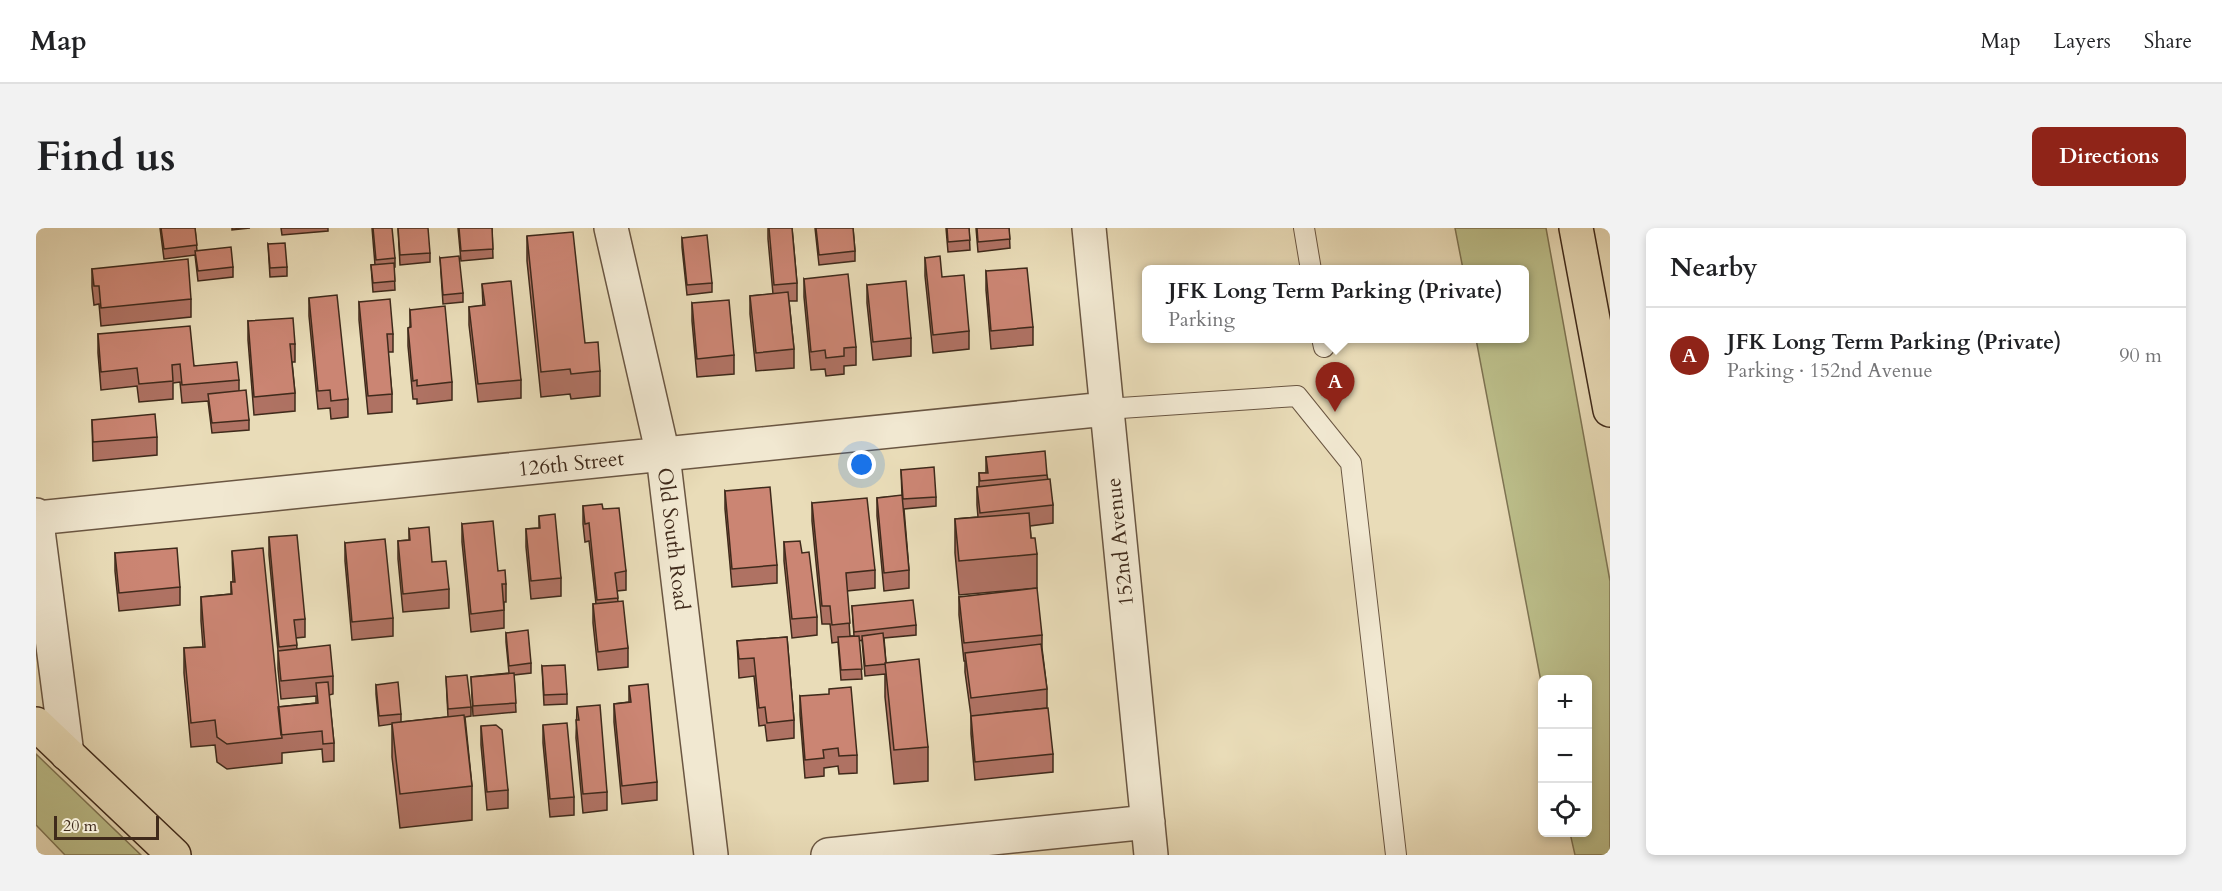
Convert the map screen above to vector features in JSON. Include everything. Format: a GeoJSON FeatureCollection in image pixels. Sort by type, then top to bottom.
{"type":"FeatureCollection","features":[{"type":"Feature","properties":{"kind":"main road"},"geometry":{"type":"LineString","coordinates":[[1576,228],[1610,410]]}},
{"type":"Feature","properties":{"kind":"main road"},"geometry":{"type":"LineString","coordinates":[[36,724],[174,855]]}},
{"type":"Feature","properties":{"kind":"street","name":"Old South Road"},"geometry":{"type":"LineString","coordinates":[[611,228],[663,454],[711,855]]}},
{"type":"Feature","properties":{"kind":"street","name":"152nd Avenue"},"geometry":{"type":"LineString","coordinates":[[1089,228],[1151,855]]}},
{"type":"Feature","properties":{"kind":"street","name":"126th Street"},"geometry":{"type":"LineString","coordinates":[[36,517],[1106,409]]}},
{"type":"Feature","properties":{"kind":"street"},"geometry":{"type":"LineString","coordinates":[[36,517],[67,754]]}},
{"type":"Feature","properties":{"kind":"street"},"geometry":{"type":"LineString","coordinates":[[828,855],[1148,822]]}},
{"type":"Feature","properties":{"kind":"lane"},"geometry":{"type":"LineString","coordinates":[[1304,228],[1310,265]]}},
{"type":"Feature","properties":{"kind":"lane"},"geometry":{"type":"LineString","coordinates":[[1106,409],[1297,396],[1351,463],[1396,855]]}},
{"type":"Feature","properties":{"kind":"green space"},"geometry":{"type":"Polygon","coordinates":[[[1455,228],[1546,228],[1610,581],[1610,855],[1575,855],[1571,837],[1592,837],[1592,675],[1540,675],[1477,343],[1529,343],[1529,265],[1462,265],[1455,228]]]}},
{"type":"Feature","properties":{"kind":"green space"},"geometry":{"type":"Polygon","coordinates":[[[36,754],[141,855],[65,855],[36,825],[36,754]]]}},
{"type":"Feature","properties":{"kind":"building"},"geometry":{"type":"Polygon","coordinates":[[[161,228],[195,228],[197,245],[164,249],[161,228]]]}},
{"type":"Feature","properties":{"kind":"building"},"geometry":{"type":"Polygon","coordinates":[[[373,228],[392,228],[395,258],[376,260],[373,228]]]}},
{"type":"Feature","properties":{"kind":"building"},"geometry":{"type":"Polygon","coordinates":[[[398,228],[428,228],[430,253],[400,255],[398,228]]]}},
{"type":"Feature","properties":{"kind":"building"},"geometry":{"type":"Polygon","coordinates":[[[459,228],[492,228],[493,249],[461,251],[459,228]]]}},
{"type":"Feature","properties":{"kind":"building"},"geometry":{"type":"Polygon","coordinates":[[[769,228],[792,228],[797,283],[774,285],[769,228]]]}},
{"type":"Feature","properties":{"kind":"building"},"geometry":{"type":"Polygon","coordinates":[[[816,228],[853,228],[855,251],[819,255],[816,228]]]}},
{"type":"Feature","properties":{"kind":"building"},"geometry":{"type":"Polygon","coordinates":[[[947,228],[969,228],[970,240],[948,242],[947,228]]]}},
{"type":"Feature","properties":{"kind":"building"},"geometry":{"type":"Polygon","coordinates":[[[977,228],[1009,228],[1010,239],[978,242],[977,228]]]}},
{"type":"Feature","properties":{"kind":"building"},"geometry":{"type":"Polygon","coordinates":[[[573,232],[585,343],[598,342],[600,371],[571,374],[570,369],[541,372],[527,236],[573,232]]]}},
{"type":"Feature","properties":{"kind":"building"},"geometry":{"type":"Polygon","coordinates":[[[707,235],[712,283],[687,285],[682,238],[707,235]]]}},
{"type":"Feature","properties":{"kind":"building"},"geometry":{"type":"Polygon","coordinates":[[[285,243],[287,267],[270,268],[268,244],[285,243]]]}},
{"type":"Feature","properties":{"kind":"building"},"geometry":{"type":"Polygon","coordinates":[[[231,247],[233,267],[198,271],[195,251],[231,247]]]}},
{"type":"Feature","properties":{"kind":"building"},"geometry":{"type":"Polygon","coordinates":[[[459,256],[463,293],[443,295],[440,258],[459,256]]]}},
{"type":"Feature","properties":{"kind":"building"},"geometry":{"type":"Polygon","coordinates":[[[940,256],[942,277],[964,275],[969,331],[933,335],[925,258],[940,256]]]}},
{"type":"Feature","properties":{"kind":"building"},"geometry":{"type":"Polygon","coordinates":[[[188,259],[191,299],[101,308],[99,286],[94,286],[92,269],[188,259]]]}},
{"type":"Feature","properties":{"kind":"building"},"geometry":{"type":"Polygon","coordinates":[[[394,263],[395,281],[373,283],[371,265],[394,263]]]}},
{"type":"Feature","properties":{"kind":"building"},"geometry":{"type":"Polygon","coordinates":[[[1027,268],[1033,327],[991,331],[986,271],[1027,268]]]}},
{"type":"Feature","properties":{"kind":"building"},"geometry":{"type":"Polygon","coordinates":[[[848,274],[856,347],[844,348],[844,356],[826,358],[825,350],[811,352],[804,279],[848,274]]]}},
{"type":"Feature","properties":{"kind":"building"},"geometry":{"type":"Polygon","coordinates":[[[511,281],[521,380],[478,384],[469,307],[485,305],[482,284],[511,281]]]}},
{"type":"Feature","properties":{"kind":"building"},"geometry":{"type":"Polygon","coordinates":[[[906,281],[911,338],[873,342],[867,285],[906,281]]]}},
{"type":"Feature","properties":{"kind":"building"},"geometry":{"type":"Polygon","coordinates":[[[788,292],[794,349],[756,353],[750,296],[788,292]]]}},
{"type":"Feature","properties":{"kind":"building"},"geometry":{"type":"Polygon","coordinates":[[[337,295],[348,399],[331,401],[330,390],[318,391],[309,298],[337,295]]]}},
{"type":"Feature","properties":{"kind":"building"},"geometry":{"type":"Polygon","coordinates":[[[390,299],[393,334],[387,334],[392,394],[368,396],[359,302],[390,299]]]}},
{"type":"Feature","properties":{"kind":"building"},"geometry":{"type":"Polygon","coordinates":[[[729,300],[734,355],[697,359],[692,303],[729,300]]]}},
{"type":"Feature","properties":{"kind":"building"},"geometry":{"type":"Polygon","coordinates":[[[445,306],[452,382],[417,386],[417,380],[413,381],[408,328],[411,327],[410,310],[445,306]]]}},
{"type":"Feature","properties":{"kind":"building"},"geometry":{"type":"Polygon","coordinates":[[[293,318],[295,344],[290,344],[295,393],[254,397],[248,321],[293,318]]]}},
{"type":"Feature","properties":{"kind":"building"},"geometry":{"type":"Polygon","coordinates":[[[190,326],[194,366],[237,362],[239,380],[182,385],[180,364],[172,365],[173,381],[139,384],[137,368],[101,372],[98,334],[190,326]]]}},
{"type":"Feature","properties":{"kind":"building"},"geometry":{"type":"Polygon","coordinates":[[[246,390],[249,420],[212,423],[208,394],[246,390]]]}},
{"type":"Feature","properties":{"kind":"building"},"geometry":{"type":"Polygon","coordinates":[[[155,414],[157,437],[93,442],[92,420],[155,414]]]}},
{"type":"Feature","properties":{"kind":"building"},"geometry":{"type":"Polygon","coordinates":[[[1045,451],[1047,475],[980,481],[979,473],[988,473],[986,457],[1045,451]]]}},
{"type":"Feature","properties":{"kind":"building"},"geometry":{"type":"Polygon","coordinates":[[[934,467],[936,497],[903,499],[901,470],[934,467]]]}},
{"type":"Feature","properties":{"kind":"building"},"geometry":{"type":"Polygon","coordinates":[[[1050,479],[1053,505],[980,513],[977,487],[1050,479]]]}},
{"type":"Feature","properties":{"kind":"building"},"geometry":{"type":"Polygon","coordinates":[[[770,487],[777,565],[732,569],[725,491],[770,487]]]}},
{"type":"Feature","properties":{"kind":"building"},"geometry":{"type":"Polygon","coordinates":[[[902,495],[909,570],[884,573],[877,498],[902,495]]]}},
{"type":"Feature","properties":{"kind":"building"},"geometry":{"type":"Polygon","coordinates":[[[867,498],[875,570],[846,573],[850,623],[832,625],[830,606],[822,606],[812,503],[867,498]]]}},
{"type":"Feature","properties":{"kind":"building"},"geometry":{"type":"Polygon","coordinates":[[[602,504],[603,509],[619,508],[626,571],[615,573],[618,598],[597,600],[589,523],[585,524],[583,506],[602,504]]]}},
{"type":"Feature","properties":{"kind":"building"},"geometry":{"type":"Polygon","coordinates":[[[1029,513],[1031,538],[1035,538],[1037,554],[959,561],[955,519],[1029,513]]]}},
{"type":"Feature","properties":{"kind":"building"},"geometry":{"type":"Polygon","coordinates":[[[555,514],[561,578],[531,581],[526,529],[540,528],[539,516],[555,514]]]}},
{"type":"Feature","properties":{"kind":"building"},"geometry":{"type":"Polygon","coordinates":[[[493,521],[498,571],[505,570],[506,584],[502,584],[504,610],[471,614],[462,524],[493,521]]]}},
{"type":"Feature","properties":{"kind":"building"},"geometry":{"type":"Polygon","coordinates":[[[429,527],[432,562],[446,561],[449,589],[403,594],[398,541],[410,540],[409,529],[429,527]]]}},
{"type":"Feature","properties":{"kind":"building"},"geometry":{"type":"Polygon","coordinates":[[[297,535],[305,619],[294,620],[297,645],[279,647],[269,537],[297,535]]]}},
{"type":"Feature","properties":{"kind":"building"},"geometry":{"type":"Polygon","coordinates":[[[385,539],[393,618],[352,622],[345,543],[385,539]]]}},
{"type":"Feature","properties":{"kind":"building"},"geometry":{"type":"Polygon","coordinates":[[[800,541],[802,553],[809,552],[817,617],[792,619],[784,542],[800,541]]]}},
{"type":"Feature","properties":{"kind":"building"},"geometry":{"type":"Polygon","coordinates":[[[177,548],[180,587],[119,593],[115,553],[177,548]]]}},
{"type":"Feature","properties":{"kind":"building"},"geometry":{"type":"Polygon","coordinates":[[[263,548],[282,738],[227,744],[217,737],[215,720],[191,723],[184,648],[205,647],[201,597],[232,594],[231,582],[235,582],[232,551],[263,548]]]}},
{"type":"Feature","properties":{"kind":"building"},"geometry":{"type":"Polygon","coordinates":[[[1037,588],[1042,635],[964,643],[959,597],[1037,588]]]}},
{"type":"Feature","properties":{"kind":"building"},"geometry":{"type":"Polygon","coordinates":[[[913,600],[916,625],[854,632],[852,606],[913,600]]]}},
{"type":"Feature","properties":{"kind":"building"},"geometry":{"type":"Polygon","coordinates":[[[623,601],[628,648],[598,652],[593,604],[623,601]]]}},
{"type":"Feature","properties":{"kind":"building"},"geometry":{"type":"Polygon","coordinates":[[[528,630],[531,663],[509,666],[506,633],[528,630]]]}},
{"type":"Feature","properties":{"kind":"building"},"geometry":{"type":"Polygon","coordinates":[[[883,633],[886,663],[865,666],[862,636],[883,633]]]}},
{"type":"Feature","properties":{"kind":"building"},"geometry":{"type":"Polygon","coordinates":[[[859,636],[862,669],[841,670],[838,637],[859,636]]]}},
{"type":"Feature","properties":{"kind":"building"},"geometry":{"type":"Polygon","coordinates":[[[787,637],[794,720],[767,723],[765,707],[759,708],[754,658],[739,659],[737,641],[787,637]]]}},
{"type":"Feature","properties":{"kind":"building"},"geometry":{"type":"Polygon","coordinates":[[[1041,644],[1047,689],[971,698],[965,653],[1041,644]]]}},
{"type":"Feature","properties":{"kind":"building"},"geometry":{"type":"Polygon","coordinates":[[[330,645],[333,676],[281,681],[278,651],[330,645]]]}},
{"type":"Feature","properties":{"kind":"building"},"geometry":{"type":"Polygon","coordinates":[[[919,659],[928,747],[894,750],[885,663],[919,659]]]}},
{"type":"Feature","properties":{"kind":"building"},"geometry":{"type":"Polygon","coordinates":[[[565,665],[567,694],[544,695],[542,666],[565,665]]]}},
{"type":"Feature","properties":{"kind":"building"},"geometry":{"type":"Polygon","coordinates":[[[514,673],[516,703],[473,706],[471,677],[514,673]]]}},
{"type":"Feature","properties":{"kind":"building"},"geometry":{"type":"Polygon","coordinates":[[[467,675],[471,707],[448,709],[446,677],[467,675]]]}},
{"type":"Feature","properties":{"kind":"building"},"geometry":{"type":"Polygon","coordinates":[[[328,682],[334,743],[323,744],[322,731],[281,735],[278,707],[318,703],[316,683],[328,682]]]}},
{"type":"Feature","properties":{"kind":"building"},"geometry":{"type":"Polygon","coordinates":[[[398,682],[401,714],[379,716],[376,685],[398,682]]]}},
{"type":"Feature","properties":{"kind":"building"},"geometry":{"type":"Polygon","coordinates":[[[648,684],[657,782],[622,786],[614,704],[631,702],[629,686],[648,684]]]}},
{"type":"Feature","properties":{"kind":"building"},"geometry":{"type":"Polygon","coordinates":[[[851,687],[857,755],[839,756],[838,748],[823,750],[824,758],[805,760],[800,696],[829,694],[829,689],[851,687]]]}},
{"type":"Feature","properties":{"kind":"building"},"geometry":{"type":"Polygon","coordinates":[[[600,705],[607,792],[583,794],[576,720],[579,720],[577,707],[600,705]]]}},
{"type":"Feature","properties":{"kind":"building"},"geometry":{"type":"Polygon","coordinates":[[[1048,708],[1053,754],[975,762],[971,716],[1048,708]]]}},
{"type":"Feature","properties":{"kind":"building"},"geometry":{"type":"Polygon","coordinates":[[[464,715],[472,786],[400,794],[392,723],[464,715]]]}},
{"type":"Feature","properties":{"kind":"building"},"geometry":{"type":"Polygon","coordinates":[[[567,723],[574,797],[550,799],[543,725],[567,723]]]}},
{"type":"Feature","properties":{"kind":"building"},"geometry":{"type":"Polygon","coordinates":[[[496,725],[502,730],[508,790],[487,792],[481,726],[496,725]]]}},
{"type":"Feature","properties":{"kind":"place","name":"JFK Long Term Parking (Private)"},"geometry":{"type":"Point","coordinates":[1335,412]}}]}
